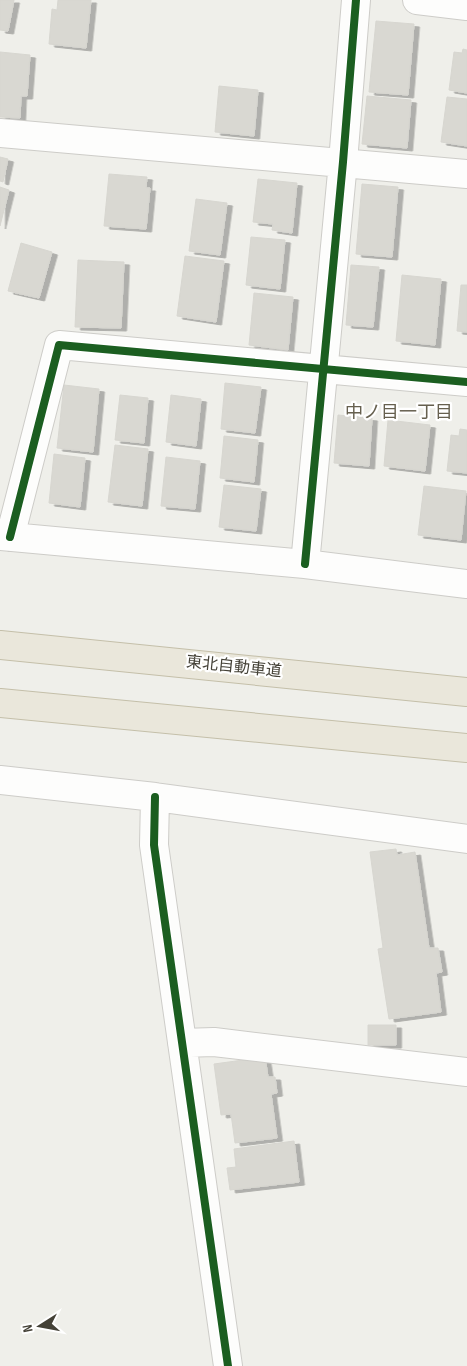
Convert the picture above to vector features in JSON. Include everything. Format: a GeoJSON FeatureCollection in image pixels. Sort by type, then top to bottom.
{"type":"FeatureCollection","features":[{"type":"Feature","properties":{"kind":"highway","name":"東北自動車道"},"geometry":{"type":"LineString","coordinates":[[0,645],[467,692]]}},
{"type":"Feature","properties":{"kind":"highway"},"geometry":{"type":"LineString","coordinates":[[0,703],[467,748]]}},
{"type":"Feature","properties":{"kind":"street"},"geometry":{"type":"LineString","coordinates":[[304,564],[343,162],[356,0]]}},
{"type":"Feature","properties":{"kind":"street"},"geometry":{"type":"LineString","coordinates":[[417,0],[467,6]]}},
{"type":"Feature","properties":{"kind":"street"},"geometry":{"type":"LineString","coordinates":[[0,133],[467,174]]}},
{"type":"Feature","properties":{"kind":"street"},"geometry":{"type":"LineString","coordinates":[[467,382],[59,345],[5,537],[304,564],[467,584]]}},
{"type":"Feature","properties":{"kind":"street"},"geometry":{"type":"LineString","coordinates":[[0,780],[155,796],[467,839]]}},
{"type":"Feature","properties":{"kind":"street"},"geometry":{"type":"LineString","coordinates":[[155,796],[154,845],[228,1366]]}},
{"type":"Feature","properties":{"kind":"street"},"geometry":{"type":"LineString","coordinates":[[182,1042],[214,1042],[467,1072]]}},
{"type":"Feature","properties":{"kind":"building"},"geometry":{"type":"Polygon","coordinates":[[[0,0],[14,0],[8,31],[0,30],[0,0]]]}},
{"type":"Feature","properties":{"kind":"building"},"geometry":{"type":"Polygon","coordinates":[[[58,0],[91,0],[86,48],[49,44],[52,9],[57,10],[58,0]]]}},
{"type":"Feature","properties":{"kind":"building"},"geometry":{"type":"Polygon","coordinates":[[[376,21],[414,24],[408,95],[369,92],[376,21]]]}},
{"type":"Feature","properties":{"kind":"building"},"geometry":{"type":"Polygon","coordinates":[[[463,49],[467,50],[467,93],[449,90],[454,52],[462,53],[463,49]]]}},
{"type":"Feature","properties":{"kind":"building"},"geometry":{"type":"Polygon","coordinates":[[[0,52],[30,55],[27,96],[21,96],[20,118],[0,117],[0,52]]]}},
{"type":"Feature","properties":{"kind":"building"},"geometry":{"type":"Polygon","coordinates":[[[219,86],[258,90],[254,136],[215,132],[219,86]]]}},
{"type":"Feature","properties":{"kind":"building"},"geometry":{"type":"Polygon","coordinates":[[[367,96],[411,100],[407,148],[362,144],[367,96]]]}},
{"type":"Feature","properties":{"kind":"building"},"geometry":{"type":"Polygon","coordinates":[[[447,97],[467,99],[467,146],[441,142],[447,97]]]}},
{"type":"Feature","properties":{"kind":"building"},"geometry":{"type":"Polygon","coordinates":[[[0,157],[8,159],[3,182],[0,181],[0,157]]]}},
{"type":"Feature","properties":{"kind":"building"},"geometry":{"type":"Polygon","coordinates":[[[109,174],[147,177],[146,188],[150,188],[146,229],[104,226],[109,174]]]}},
{"type":"Feature","properties":{"kind":"building"},"geometry":{"type":"Polygon","coordinates":[[[258,179],[297,183],[292,233],[272,230],[273,224],[253,222],[258,179]]]}},
{"type":"Feature","properties":{"kind":"building"},"geometry":{"type":"Polygon","coordinates":[[[362,184],[398,187],[392,257],[356,254],[362,184]]]}},
{"type":"Feature","properties":{"kind":"building"},"geometry":{"type":"Polygon","coordinates":[[[0,187],[9,190],[0,226],[0,187]]]}},
{"type":"Feature","properties":{"kind":"building"},"geometry":{"type":"Polygon","coordinates":[[[196,199],[227,203],[220,255],[189,251],[196,199]]]}},
{"type":"Feature","properties":{"kind":"building"},"geometry":{"type":"Polygon","coordinates":[[[251,237],[285,240],[280,289],[246,285],[251,237]]]}},
{"type":"Feature","properties":{"kind":"building"},"geometry":{"type":"Polygon","coordinates":[[[21,243],[52,252],[39,298],[8,291],[21,243]]]}},
{"type":"Feature","properties":{"kind":"building"},"geometry":{"type":"Polygon","coordinates":[[[185,256],[224,261],[216,322],[177,316],[185,256]]]}},
{"type":"Feature","properties":{"kind":"building"},"geometry":{"type":"Polygon","coordinates":[[[78,260],[124,262],[121,328],[75,327],[78,260]]]}},
{"type":"Feature","properties":{"kind":"building"},"geometry":{"type":"Polygon","coordinates":[[[351,265],[379,267],[373,327],[346,325],[351,265]]]}},
{"type":"Feature","properties":{"kind":"building"},"geometry":{"type":"Polygon","coordinates":[[[402,275],[441,279],[435,345],[396,341],[402,275]]]}},
{"type":"Feature","properties":{"kind":"building"},"geometry":{"type":"Polygon","coordinates":[[[461,285],[467,285],[467,332],[457,331],[461,285]]]}},
{"type":"Feature","properties":{"kind":"building"},"geometry":{"type":"Polygon","coordinates":[[[254,293],[293,297],[288,350],[249,345],[254,293]]]}},
{"type":"Feature","properties":{"kind":"building"},"geometry":{"type":"Polygon","coordinates":[[[225,383],[261,387],[255,433],[221,429],[225,383]]]}},
{"type":"Feature","properties":{"kind":"building"},"geometry":{"type":"Polygon","coordinates":[[[64,385],[99,389],[93,452],[57,448],[64,385]]]}},
{"type":"Feature","properties":{"kind":"building"},"geometry":{"type":"Polygon","coordinates":[[[120,395],[148,398],[144,443],[115,440],[120,395]]]}},
{"type":"Feature","properties":{"kind":"building"},"geometry":{"type":"Polygon","coordinates":[[[171,395],[201,399],[196,446],[166,442],[171,395]]]}},
{"type":"Feature","properties":{"kind":"building"},"geometry":{"type":"Polygon","coordinates":[[[338,415],[372,418],[369,466],[334,463],[338,415]]]}},
{"type":"Feature","properties":{"kind":"building"},"geometry":{"type":"Polygon","coordinates":[[[388,420],[430,425],[425,471],[384,466],[388,420]]]}},
{"type":"Feature","properties":{"kind":"building"},"geometry":{"type":"Polygon","coordinates":[[[460,429],[467,430],[467,473],[447,471],[451,435],[459,436],[460,429]]]}},
{"type":"Feature","properties":{"kind":"building"},"geometry":{"type":"Polygon","coordinates":[[[224,436],[258,440],[254,482],[220,478],[224,436]]]}},
{"type":"Feature","properties":{"kind":"building"},"geometry":{"type":"Polygon","coordinates":[[[115,445],[148,449],[142,506],[108,502],[115,445]]]}},
{"type":"Feature","properties":{"kind":"building"},"geometry":{"type":"Polygon","coordinates":[[[54,454],[85,458],[80,507],[49,503],[54,454]]]}},
{"type":"Feature","properties":{"kind":"building"},"geometry":{"type":"Polygon","coordinates":[[[166,457],[200,461],[195,509],[161,506],[166,457]]]}},
{"type":"Feature","properties":{"kind":"building"},"geometry":{"type":"Polygon","coordinates":[[[224,485],[261,489],[256,531],[219,527],[224,485]]]}},
{"type":"Feature","properties":{"kind":"building"},"geometry":{"type":"Polygon","coordinates":[[[424,486],[466,491],[461,540],[418,535],[424,486]]]}},
{"type":"Feature","properties":{"kind":"building"},"geometry":{"type":"Polygon","coordinates":[[[396,849],[397,855],[415,852],[429,948],[438,948],[442,972],[436,973],[441,1012],[389,1019],[378,949],[383,948],[370,852],[396,849]]]}},
{"type":"Feature","properties":{"kind":"building"},"geometry":{"type":"Polygon","coordinates":[[[368,1025],[396,1025],[396,1045],[368,1045],[368,1025]]]}},
{"type":"Feature","properties":{"kind":"building"},"geometry":{"type":"Polygon","coordinates":[[[265,1057],[268,1077],[275,1077],[277,1093],[271,1094],[277,1138],[235,1143],[231,1114],[221,1115],[214,1064],[265,1057]]]}},
{"type":"Feature","properties":{"kind":"building"},"geometry":{"type":"Polygon","coordinates":[[[294,1141],[299,1182],[230,1190],[227,1168],[236,1167],[234,1149],[294,1141]]]}},
{"type":"Feature","properties":{"kind":"cycle path"},"geometry":{"type":"LineString","coordinates":[[305,564],[343,162],[356,0]]}},
{"type":"Feature","properties":{"kind":"cycle path"},"geometry":{"type":"LineString","coordinates":[[10,537],[59,345],[467,382]]}},
{"type":"Feature","properties":{"kind":"cycle path"},"geometry":{"type":"LineString","coordinates":[[155,797],[154,845],[228,1366]]}},
{"type":"Feature","properties":{"kind":"district","name":"中ノ目一丁目"},"geometry":{"type":"Point","coordinates":[399,412]}}]}
